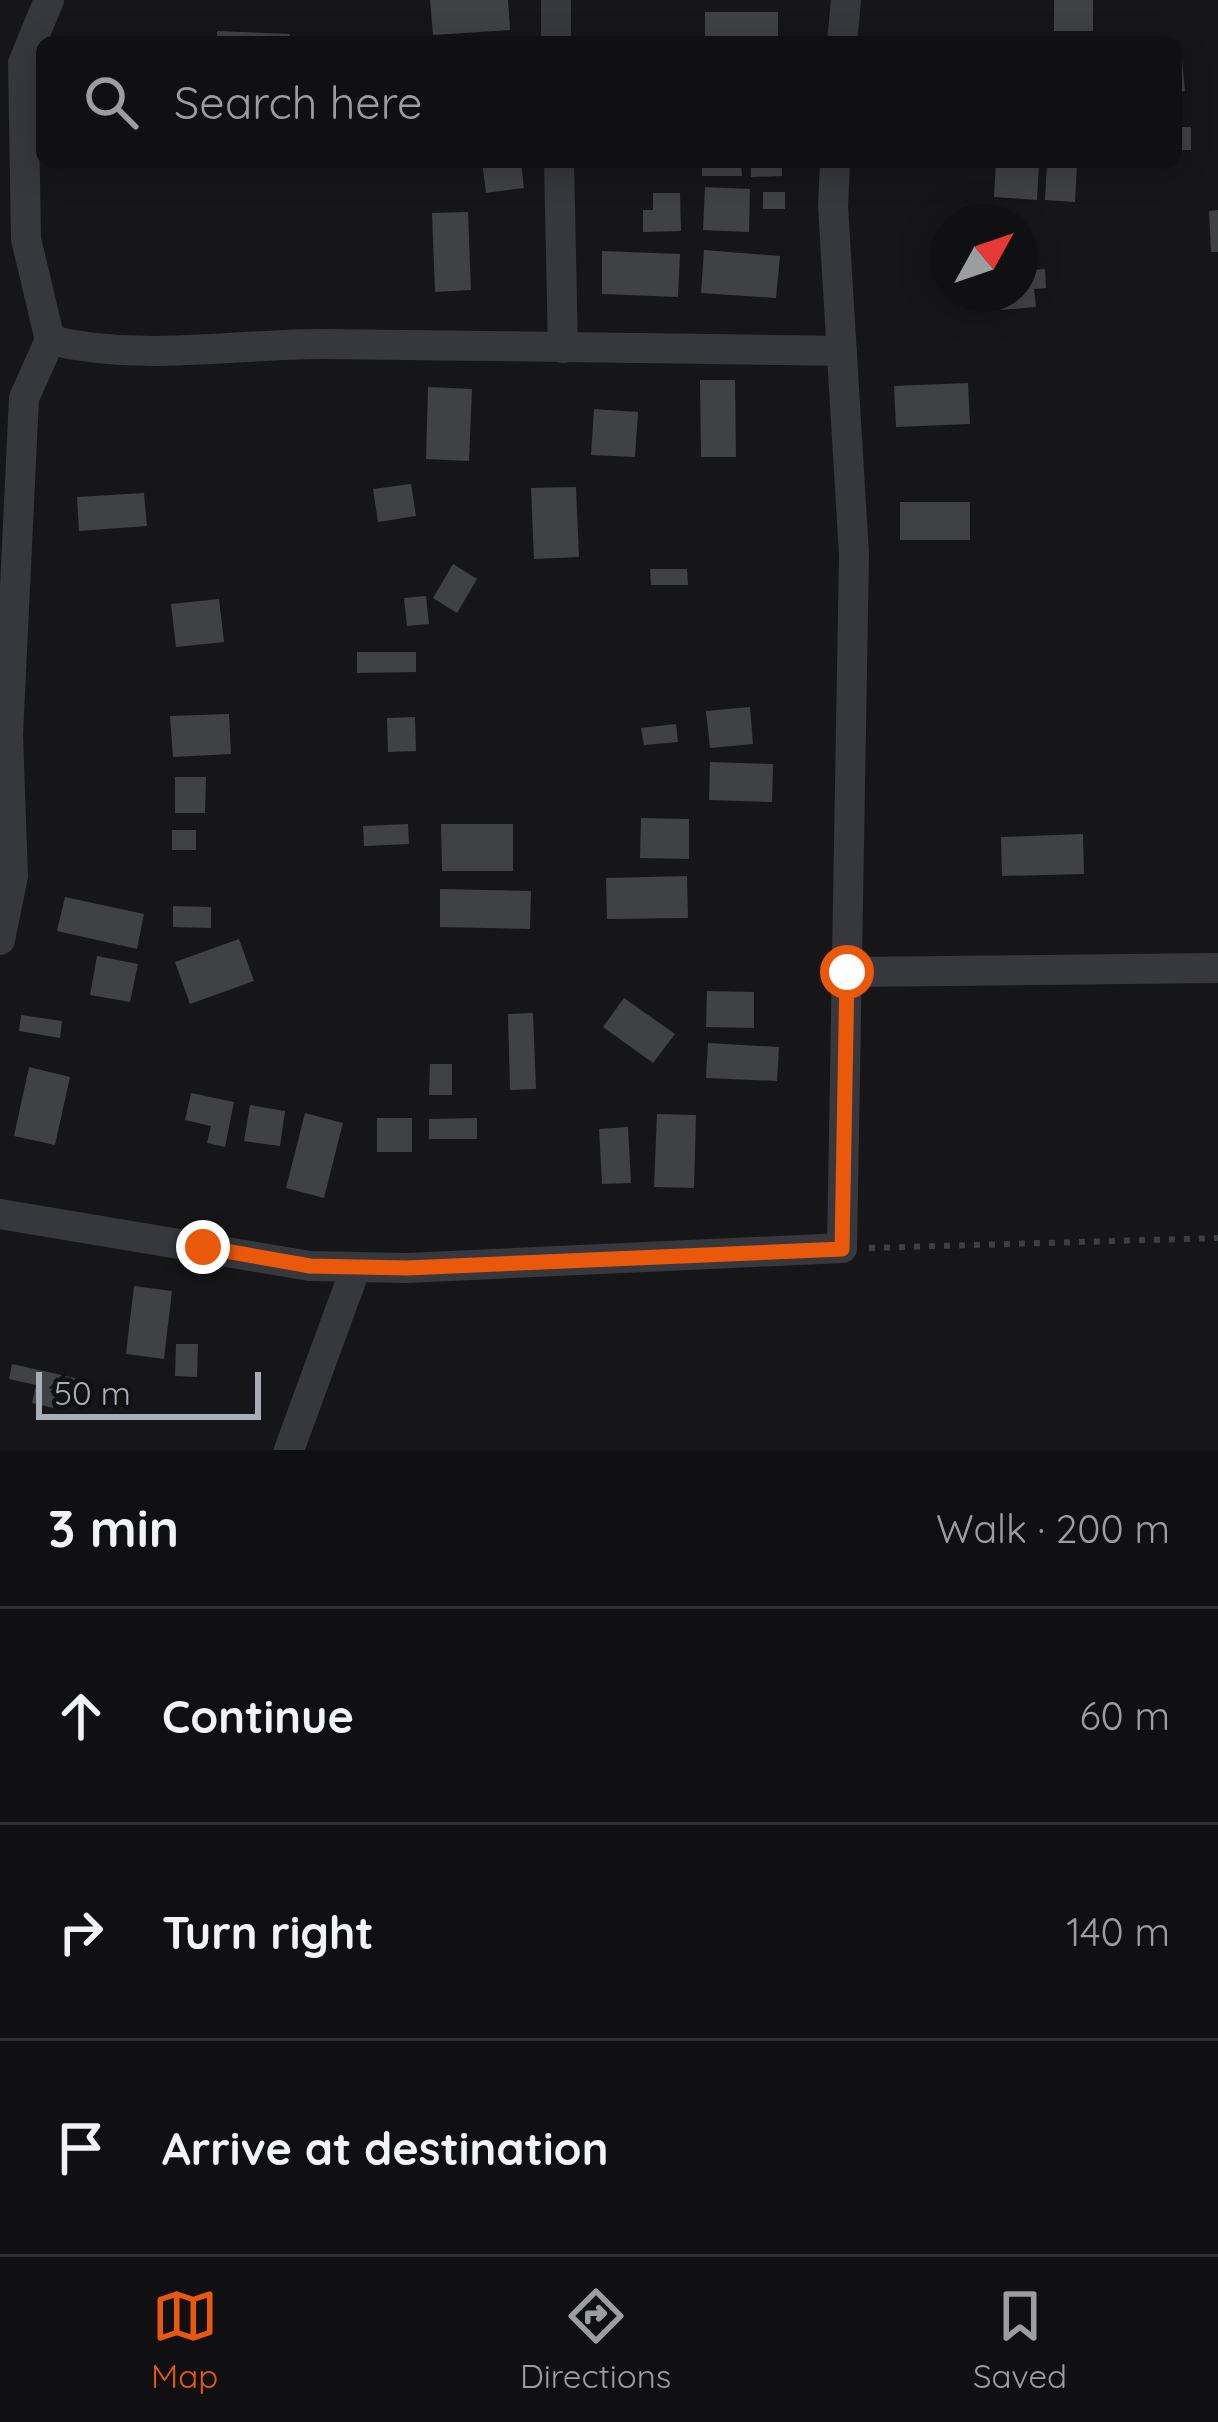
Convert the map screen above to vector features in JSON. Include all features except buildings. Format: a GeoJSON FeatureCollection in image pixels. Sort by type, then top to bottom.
{"type":"FeatureCollection","features":[{"type":"Feature","properties":{"kind":"street"},"geometry":{"type":"LineString","coordinates":[[0,940],[13,876],[8,735],[24,398],[50,340],[26,238],[23,63],[49,0]]}},
{"type":"Feature","properties":{"kind":"street"},"geometry":{"type":"LineString","coordinates":[[556,0],[556,36]]}},
{"type":"Feature","properties":{"kind":"street"},"geometry":{"type":"LineString","coordinates":[[843,36],[846,0]]}},
{"type":"Feature","properties":{"kind":"street"},"geometry":{"type":"LineString","coordinates":[[559,168],[562,348]]}},
{"type":"Feature","properties":{"kind":"street"},"geometry":{"type":"LineString","coordinates":[[0,1214],[310,1266],[842,1249],[854,554],[833,206],[835,168]]}},
{"type":"Feature","properties":{"kind":"street"},"geometry":{"type":"LineString","coordinates":[[50,340],[94,351],[130,352],[316,344],[842,351]]}},
{"type":"Feature","properties":{"kind":"street"},"geometry":{"type":"LineString","coordinates":[[847,972],[1218,968]]}},
{"type":"Feature","properties":{"kind":"street"},"geometry":{"type":"LineString","coordinates":[[289,1450],[356,1267]]}},
{"type":"Feature","properties":{"kind":"path"},"geometry":{"type":"LineString","coordinates":[[842,1249],[1218,1238]]}},
{"type":"Feature","properties":{"kind":"route"},"geometry":{"type":"LineString","coordinates":[[203,1247],[310,1266],[407,1268],[842,1249],[847,972]]}}]}
